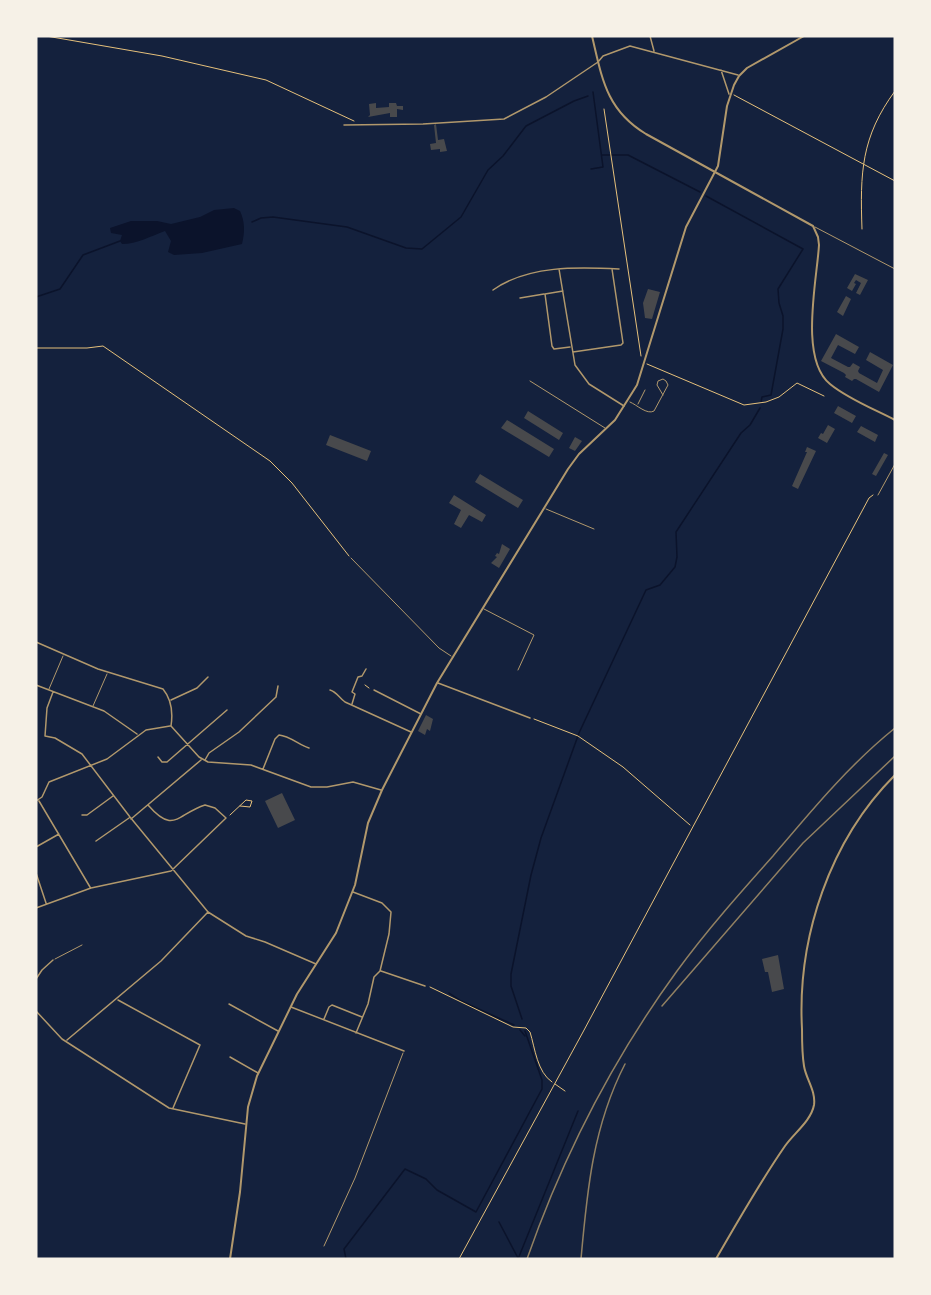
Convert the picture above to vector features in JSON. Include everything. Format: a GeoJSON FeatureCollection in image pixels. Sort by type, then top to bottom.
{"type":"FeatureCollection","features":[{"type":"Feature","properties":{"kind":"street"},"geometry":{"type":"LineString","coordinates":[[591,36],[601,77],[609,97],[628,122],[813,226],[819,245],[812,332],[819,370],[831,385],[895,420]]}},
{"type":"Feature","properties":{"kind":"street"},"geometry":{"type":"LineString","coordinates":[[650,36],[654,52]]}},
{"type":"Feature","properties":{"kind":"street"},"geometry":{"type":"LineString","coordinates":[[230,1259],[240,1192],[250,1094],[291,1007],[336,933],[353,892],[365,833],[382,790],[437,683],[544,508],[577,456],[606,429],[628,401],[646,362],[686,228],[718,166],[730,95],[739,76],[747,68],[804,36]]}},
{"type":"Feature","properties":{"kind":"street"},"geometry":{"type":"LineString","coordinates":[[344,125],[423,124],[504,118],[546,98],[598,62],[603,56],[630,46],[739,76]]}},
{"type":"Feature","properties":{"kind":"street"},"geometry":{"type":"LineString","coordinates":[[721,70],[730,95]]}},
{"type":"Feature","properties":{"kind":"street"},"geometry":{"type":"LineString","coordinates":[[493,290],[520,278],[559,269],[586,267],[619,269]]}},
{"type":"Feature","properties":{"kind":"street"},"geometry":{"type":"LineString","coordinates":[[559,269],[571,347],[577,368],[588,384],[624,406]]}},
{"type":"Feature","properties":{"kind":"street"},"geometry":{"type":"LineString","coordinates":[[572,352],[623,343],[612,269]]}},
{"type":"Feature","properties":{"kind":"street"},"geometry":{"type":"LineString","coordinates":[[520,298],[563,291]]}},
{"type":"Feature","properties":{"kind":"street"},"geometry":{"type":"LineString","coordinates":[[545,294],[552,347],[554,349],[571,347]]}},
{"type":"Feature","properties":{"kind":"street"},"geometry":{"type":"LineString","coordinates":[[36,642],[108,673],[163,689],[170,700],[171,726],[203,760],[216,764],[241,763],[311,787],[327,787],[353,782],[382,790]]}},
{"type":"Feature","properties":{"kind":"street"},"geometry":{"type":"LineString","coordinates":[[352,705],[356,694],[352,692],[358,677],[362,676],[366,669]]}},
{"type":"Feature","properties":{"kind":"street"},"geometry":{"type":"LineString","coordinates":[[170,700],[197,688],[208,678]]}},
{"type":"Feature","properties":{"kind":"street"},"geometry":{"type":"LineString","coordinates":[[437,683],[530,718]]}},
{"type":"Feature","properties":{"kind":"street"},"geometry":{"type":"LineString","coordinates":[[36,685],[114,717],[138,735]]}},
{"type":"Feature","properties":{"kind":"street"},"geometry":{"type":"LineString","coordinates":[[96,841],[131,818],[209,753],[239,732],[276,697],[278,686]]}},
{"type":"Feature","properties":{"kind":"street"},"geometry":{"type":"LineString","coordinates":[[372,689],[421,714]]}},
{"type":"Feature","properties":{"kind":"street"},"geometry":{"type":"LineString","coordinates":[[330,690],[352,705],[412,732]]}},
{"type":"Feature","properties":{"kind":"street"},"geometry":{"type":"LineString","coordinates":[[53,692],[46,713],[45,736],[55,738],[78,751],[92,766],[113,796],[208,912],[246,936],[316,965]]}},
{"type":"Feature","properties":{"kind":"street"},"geometry":{"type":"LineString","coordinates":[[158,758],[162,762],[167,762],[227,710]]}},
{"type":"Feature","properties":{"kind":"street"},"geometry":{"type":"LineString","coordinates":[[91,888],[38,800],[49,782],[92,766],[117,753],[138,735],[155,727],[171,726]]}},
{"type":"Feature","properties":{"kind":"street"},"geometry":{"type":"LineString","coordinates":[[263,770],[275,739],[279,735],[309,748]]}},
{"type":"Feature","properties":{"kind":"street"},"geometry":{"type":"LineString","coordinates":[[716,1259],[786,1145],[808,1119],[813,1108],[814,1094],[803,1062],[801,1017],[807,958],[818,907],[832,865],[847,836],[866,807],[895,775]]}},
{"type":"Feature","properties":{"kind":"street"},"geometry":{"type":"LineString","coordinates":[[81,815],[87,815],[113,796]]}},
{"type":"Feature","properties":{"kind":"street"},"geometry":{"type":"LineString","coordinates":[[36,908],[91,888],[172,870],[226,819],[215,808],[205,805],[171,821],[159,817],[148,805]]}},
{"type":"Feature","properties":{"kind":"street"},"geometry":{"type":"LineString","coordinates":[[36,846],[59,834]]}},
{"type":"Feature","properties":{"kind":"street"},"geometry":{"type":"LineString","coordinates":[[36,873],[46,904]]}},
{"type":"Feature","properties":{"kind":"street"},"geometry":{"type":"LineString","coordinates":[[353,892],[382,903],[391,912],[389,934],[380,971],[374,977],[368,1004],[356,1033]]}},
{"type":"Feature","properties":{"kind":"street"},"geometry":{"type":"LineString","coordinates":[[66,1042],[161,961],[208,912]]}},
{"type":"Feature","properties":{"kind":"street"},"geometry":{"type":"LineString","coordinates":[[36,978],[53,960]]}},
{"type":"Feature","properties":{"kind":"street"},"geometry":{"type":"LineString","coordinates":[[380,971],[425,986]]}},
{"type":"Feature","properties":{"kind":"street"},"geometry":{"type":"LineString","coordinates":[[117,999],[200,1045],[173,1109]]}},
{"type":"Feature","properties":{"kind":"street"},"geometry":{"type":"LineString","coordinates":[[229,1004],[279,1032]]}},
{"type":"Feature","properties":{"kind":"street"},"geometry":{"type":"LineString","coordinates":[[324,1020],[332,1005],[363,1017]]}},
{"type":"Feature","properties":{"kind":"street"},"geometry":{"type":"LineString","coordinates":[[291,1007],[404,1051]]}},
{"type":"Feature","properties":{"kind":"street"},"geometry":{"type":"LineString","coordinates":[[36,1011],[66,1042],[173,1109],[246,1124]]}},
{"type":"Feature","properties":{"kind":"street"},"geometry":{"type":"LineString","coordinates":[[230,1057],[258,1073]]}},
{"type":"Feature","properties":{"kind":"lane"},"geometry":{"type":"LineString","coordinates":[[813,226],[895,269]]}},
{"type":"Feature","properties":{"kind":"lane"},"geometry":{"type":"LineString","coordinates":[[628,401],[652,412],[663,395],[668,385],[664,379],[659,380],[657,384],[663,395]]}},
{"type":"Feature","properties":{"kind":"lane"},"geometry":{"type":"LineString","coordinates":[[530,381],[606,429]]}},
{"type":"Feature","properties":{"kind":"lane"},"geometry":{"type":"LineString","coordinates":[[637,405],[645,390]]}},
{"type":"Feature","properties":{"kind":"lane"},"geometry":{"type":"LineString","coordinates":[[878,495],[895,464]]}},
{"type":"Feature","properties":{"kind":"lane"},"geometry":{"type":"LineString","coordinates":[[544,508],[594,529]]}},
{"type":"Feature","properties":{"kind":"lane"},"geometry":{"type":"LineString","coordinates":[[351,558],[439,648],[453,657]]}},
{"type":"Feature","properties":{"kind":"lane"},"geometry":{"type":"LineString","coordinates":[[483,608],[534,635],[518,670]]}},
{"type":"Feature","properties":{"kind":"lane"},"geometry":{"type":"LineString","coordinates":[[49,690],[63,655]]}},
{"type":"Feature","properties":{"kind":"lane"},"geometry":{"type":"LineString","coordinates":[[93,707],[108,673]]}},
{"type":"Feature","properties":{"kind":"lane"},"geometry":{"type":"LineString","coordinates":[[53,960],[82,945]]}},
{"type":"Feature","properties":{"kind":"lane"},"geometry":{"type":"LineString","coordinates":[[324,1246],[355,1178],[404,1051]]}},
{"type":"Feature","properties":{"kind":"path"},"geometry":{"type":"LineString","coordinates":[[46,36],[162,56],[259,78],[354,120]]}},
{"type":"Feature","properties":{"kind":"path"},"geometry":{"type":"LineString","coordinates":[[862,229],[861,185],[865,151],[884,105],[895,91]]}},
{"type":"Feature","properties":{"kind":"path"},"geometry":{"type":"LineString","coordinates":[[730,95],[736,95],[895,181]]}},
{"type":"Feature","properties":{"kind":"path"},"geometry":{"type":"LineString","coordinates":[[604,109],[641,357],[646,362],[744,405],[766,402],[779,397],[797,383],[824,396]]}},
{"type":"Feature","properties":{"kind":"path"},"geometry":{"type":"LineString","coordinates":[[36,348],[103,346],[270,461],[292,483],[351,558]]}},
{"type":"Feature","properties":{"kind":"path"},"geometry":{"type":"LineString","coordinates":[[459,1259],[869,498],[872,495],[878,495]]}},
{"type":"Feature","properties":{"kind":"path"},"geometry":{"type":"LineString","coordinates":[[365,685],[372,689]]}},
{"type":"Feature","properties":{"kind":"path"},"geometry":{"type":"LineString","coordinates":[[530,718],[579,737],[623,767],[692,826]]}},
{"type":"Feature","properties":{"kind":"path"},"geometry":{"type":"LineString","coordinates":[[226,819],[240,806]]}},
{"type":"Feature","properties":{"kind":"path"},"geometry":{"type":"LineString","coordinates":[[425,986],[443,992],[462,1004],[513,1027],[526,1028],[530,1032],[546,1078],[565,1091]]}},
{"type":"Feature","properties":{"kind":"water"},"geometry":{"type":"Polygon","coordinates":[[[234,208],[240,211],[243,219],[242,244],[202,253],[174,255],[168,252],[171,241],[165,231],[139,241],[122,244],[120,241],[122,235],[111,233],[110,228],[131,221],[157,221],[171,224],[200,217],[214,210],[234,208]]]}},
{"type":"Feature","properties":{"kind":"building"},"geometry":{"type":"Polygon","coordinates":[[[376,103],[376,108],[389,107],[389,103],[396,103],[397,106],[403,106],[403,110],[397,109],[397,117],[390,117],[390,113],[368,117],[370,115],[369,104],[376,103]]]}},
{"type":"Feature","properties":{"kind":"building"},"geometry":{"type":"Polygon","coordinates":[[[436,124],[438,140],[444,139],[447,151],[431,150],[430,144],[436,143],[434,125],[436,124]]]}},
{"type":"Feature","properties":{"kind":"building"},"geometry":{"type":"Polygon","coordinates":[[[855,274],[868,280],[860,295],[856,293],[861,283],[856,280],[852,291],[847,288],[855,274]]]}},
{"type":"Feature","properties":{"kind":"building"},"geometry":{"type":"Polygon","coordinates":[[[648,289],[660,292],[652,319],[645,318],[643,303],[648,289]]]}},
{"type":"Feature","properties":{"kind":"building"},"geometry":{"type":"Polygon","coordinates":[[[846,296],[851,299],[843,316],[837,312],[846,296]]]}},
{"type":"Feature","properties":{"kind":"building"},"geometry":{"type":"Polygon","coordinates":[[[836,334],[859,347],[855,354],[838,345],[831,358],[848,367],[853,363],[860,367],[859,373],[877,383],[883,370],[866,360],[870,352],[893,365],[879,392],[856,379],[852,381],[845,377],[844,373],[821,361],[836,334]]]}},
{"type":"Feature","properties":{"kind":"building"},"geometry":{"type":"Polygon","coordinates":[[[838,406],[856,416],[852,423],[834,413],[838,406]]]}},
{"type":"Feature","properties":{"kind":"building"},"geometry":{"type":"Polygon","coordinates":[[[528,411],[563,433],[559,440],[524,418],[528,411]]]}},
{"type":"Feature","properties":{"kind":"building"},"geometry":{"type":"Polygon","coordinates":[[[507,420],[554,449],[549,457],[501,428],[507,420]]]}},
{"type":"Feature","properties":{"kind":"building"},"geometry":{"type":"Polygon","coordinates":[[[828,425],[835,429],[827,443],[818,438],[828,425]]]}},
{"type":"Feature","properties":{"kind":"building"},"geometry":{"type":"Polygon","coordinates":[[[861,426],[878,435],[875,442],[857,432],[861,426]]]}},
{"type":"Feature","properties":{"kind":"building"},"geometry":{"type":"Polygon","coordinates":[[[330,435],[371,451],[367,461],[326,445],[330,435]]]}},
{"type":"Feature","properties":{"kind":"building"},"geometry":{"type":"Polygon","coordinates":[[[575,437],[582,441],[575,451],[569,448],[575,437]]]}},
{"type":"Feature","properties":{"kind":"building"},"geometry":{"type":"Polygon","coordinates":[[[807,447],[816,451],[798,489],[792,486],[807,447]]]}},
{"type":"Feature","properties":{"kind":"building"},"geometry":{"type":"Polygon","coordinates":[[[884,453],[888,455],[876,476],[872,474],[884,453]]]}},
{"type":"Feature","properties":{"kind":"building"},"geometry":{"type":"Polygon","coordinates":[[[480,474],[523,500],[518,508],[475,482],[480,474]]]}},
{"type":"Feature","properties":{"kind":"building"},"geometry":{"type":"Polygon","coordinates":[[[454,495],[486,515],[482,522],[469,515],[461,528],[454,524],[461,510],[449,503],[454,495]]]}},
{"type":"Feature","properties":{"kind":"building"},"geometry":{"type":"Polygon","coordinates":[[[502,544],[510,549],[499,568],[491,563],[497,557],[495,556],[497,553],[499,554],[502,544]]]}},
{"type":"Feature","properties":{"kind":"building"},"geometry":{"type":"Polygon","coordinates":[[[426,715],[433,719],[430,731],[427,729],[425,735],[418,731],[426,715]]]}},
{"type":"Feature","properties":{"kind":"building"},"geometry":{"type":"Polygon","coordinates":[[[282,793],[295,820],[278,828],[265,801],[282,793]]]}},
{"type":"Feature","properties":{"kind":"building"},"geometry":{"type":"Polygon","coordinates":[[[778,955],[784,989],[772,992],[768,972],[765,972],[762,959],[778,955]]]}},
{"type":"Feature","properties":{"kind":"waterway"},"geometry":{"type":"LineString","coordinates":[[591,169],[603,167],[593,92]]}},
{"type":"Feature","properties":{"kind":"waterway"},"geometry":{"type":"LineString","coordinates":[[252,222],[261,218],[273,217],[347,227],[406,248],[422,249],[461,217],[488,170],[503,156],[526,126],[588,96]]}},
{"type":"Feature","properties":{"kind":"waterway"},"geometry":{"type":"LineString","coordinates":[[602,155],[628,155],[700,192]]}},
{"type":"Feature","properties":{"kind":"waterway"},"geometry":{"type":"LineString","coordinates":[[706,196],[803,249],[778,289],[783,329],[771,395],[762,397],[761,402]]}},
{"type":"Feature","properties":{"kind":"waterway"},"geometry":{"type":"LineString","coordinates":[[36,297],[60,289],[83,255],[120,241]]}},
{"type":"Feature","properties":{"kind":"waterway"},"geometry":{"type":"LineString","coordinates":[[522,1019],[511,986],[511,974],[541,838],[579,733],[646,590],[660,585],[675,567],[676,532],[760,408]]}},
{"type":"Feature","properties":{"kind":"waterway"},"geometry":{"type":"LineString","coordinates":[[449,993],[461,1001],[514,1025]]}},
{"type":"Feature","properties":{"kind":"waterway"},"geometry":{"type":"LineString","coordinates":[[520,1030],[525,1036]]}},
{"type":"Feature","properties":{"kind":"waterway"},"geometry":{"type":"LineString","coordinates":[[346,1259],[344,1249],[405,1169],[426,1179],[437,1190],[476,1212],[542,1089],[542,1080],[525,1031]]}},
{"type":"Feature","properties":{"kind":"waterway"},"geometry":{"type":"LineString","coordinates":[[518,1259],[578,1111]]}},
{"type":"Feature","properties":{"kind":"waterway"},"geometry":{"type":"LineString","coordinates":[[499,1222],[518,1258]]}},
{"type":"Feature","properties":{"kind":"railway"},"geometry":{"type":"LineString","coordinates":[[527,1259],[573,1146],[611,1074],[654,1004],[712,926],[816,805],[862,757],[895,728]]}},
{"type":"Feature","properties":{"kind":"railway"},"geometry":{"type":"LineString","coordinates":[[662,1006],[803,843],[895,756]]}},
{"type":"Feature","properties":{"kind":"railway"},"geometry":{"type":"LineString","coordinates":[[581,1259],[593,1159],[605,1111],[625,1064]]}}]}
